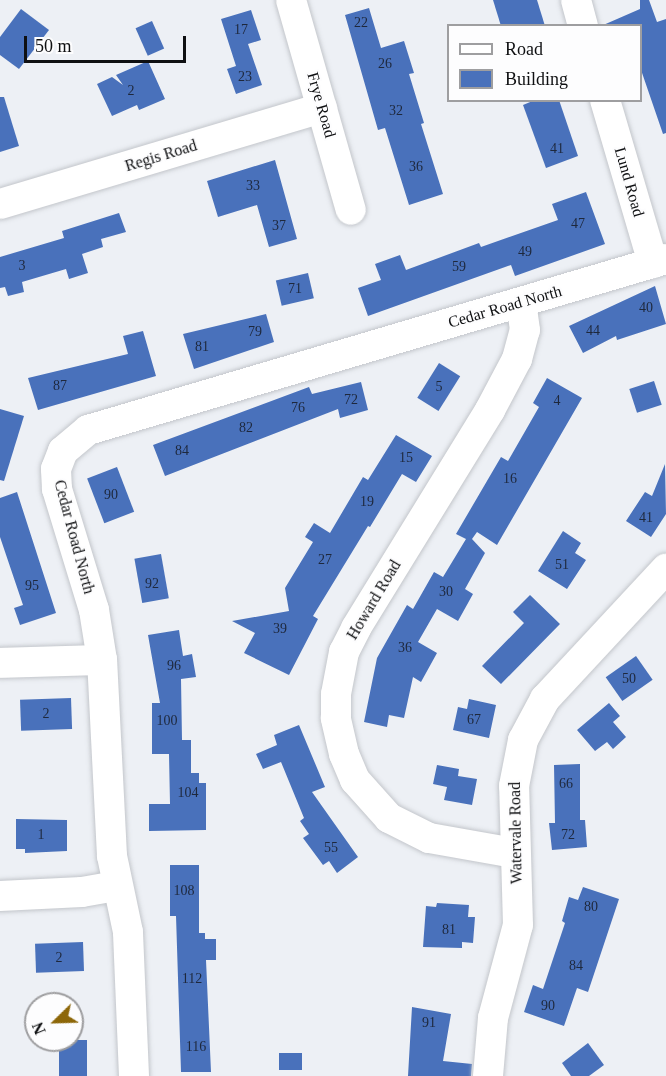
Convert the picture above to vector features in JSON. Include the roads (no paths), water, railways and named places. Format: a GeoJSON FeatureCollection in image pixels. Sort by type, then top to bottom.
{"type":"FeatureCollection","features":[{"type":"Feature","properties":{"kind":"street","name":"Frye Road"},"geometry":{"type":"LineString","coordinates":[[291,0],[351,210]]}},
{"type":"Feature","properties":{"kind":"street"},"geometry":{"type":"LineString","coordinates":[[576,0],[582,24]]}},
{"type":"Feature","properties":{"kind":"street","name":"Lund Road"},"geometry":{"type":"LineString","coordinates":[[606,102],[659,261]]}},
{"type":"Feature","properties":{"kind":"street","name":"Regis Road"},"geometry":{"type":"LineString","coordinates":[[0,204],[321,108]]}},
{"type":"Feature","properties":{"kind":"street","name":"Cedar Road North"},"geometry":{"type":"LineString","coordinates":[[134,1076],[128,933],[112,856],[102,660],[94,610],[56,484],[59,460],[74,438],[88,430],[233,384],[659,261]]}},
{"type":"Feature","properties":{"kind":"street","name":"Howard Road"},"geometry":{"type":"LineString","coordinates":[[514,853],[429,838],[389,818],[355,780],[340,739],[336,702],[339,669],[356,628],[490,410],[517,359],[525,330],[522,302]]}},
{"type":"Feature","properties":{"kind":"street","name":"Watervale Road"},"geometry":{"type":"LineString","coordinates":[[488,1076],[493,1018],[518,925],[514,853],[514,786],[528,726],[545,699],[666,569]]}},
{"type":"Feature","properties":{"kind":"street"},"geometry":{"type":"LineString","coordinates":[[0,663],[102,660]]}},
{"type":"Feature","properties":{"kind":"street"},"geometry":{"type":"LineString","coordinates":[[0,896],[81,892],[117,886]]}}]}
